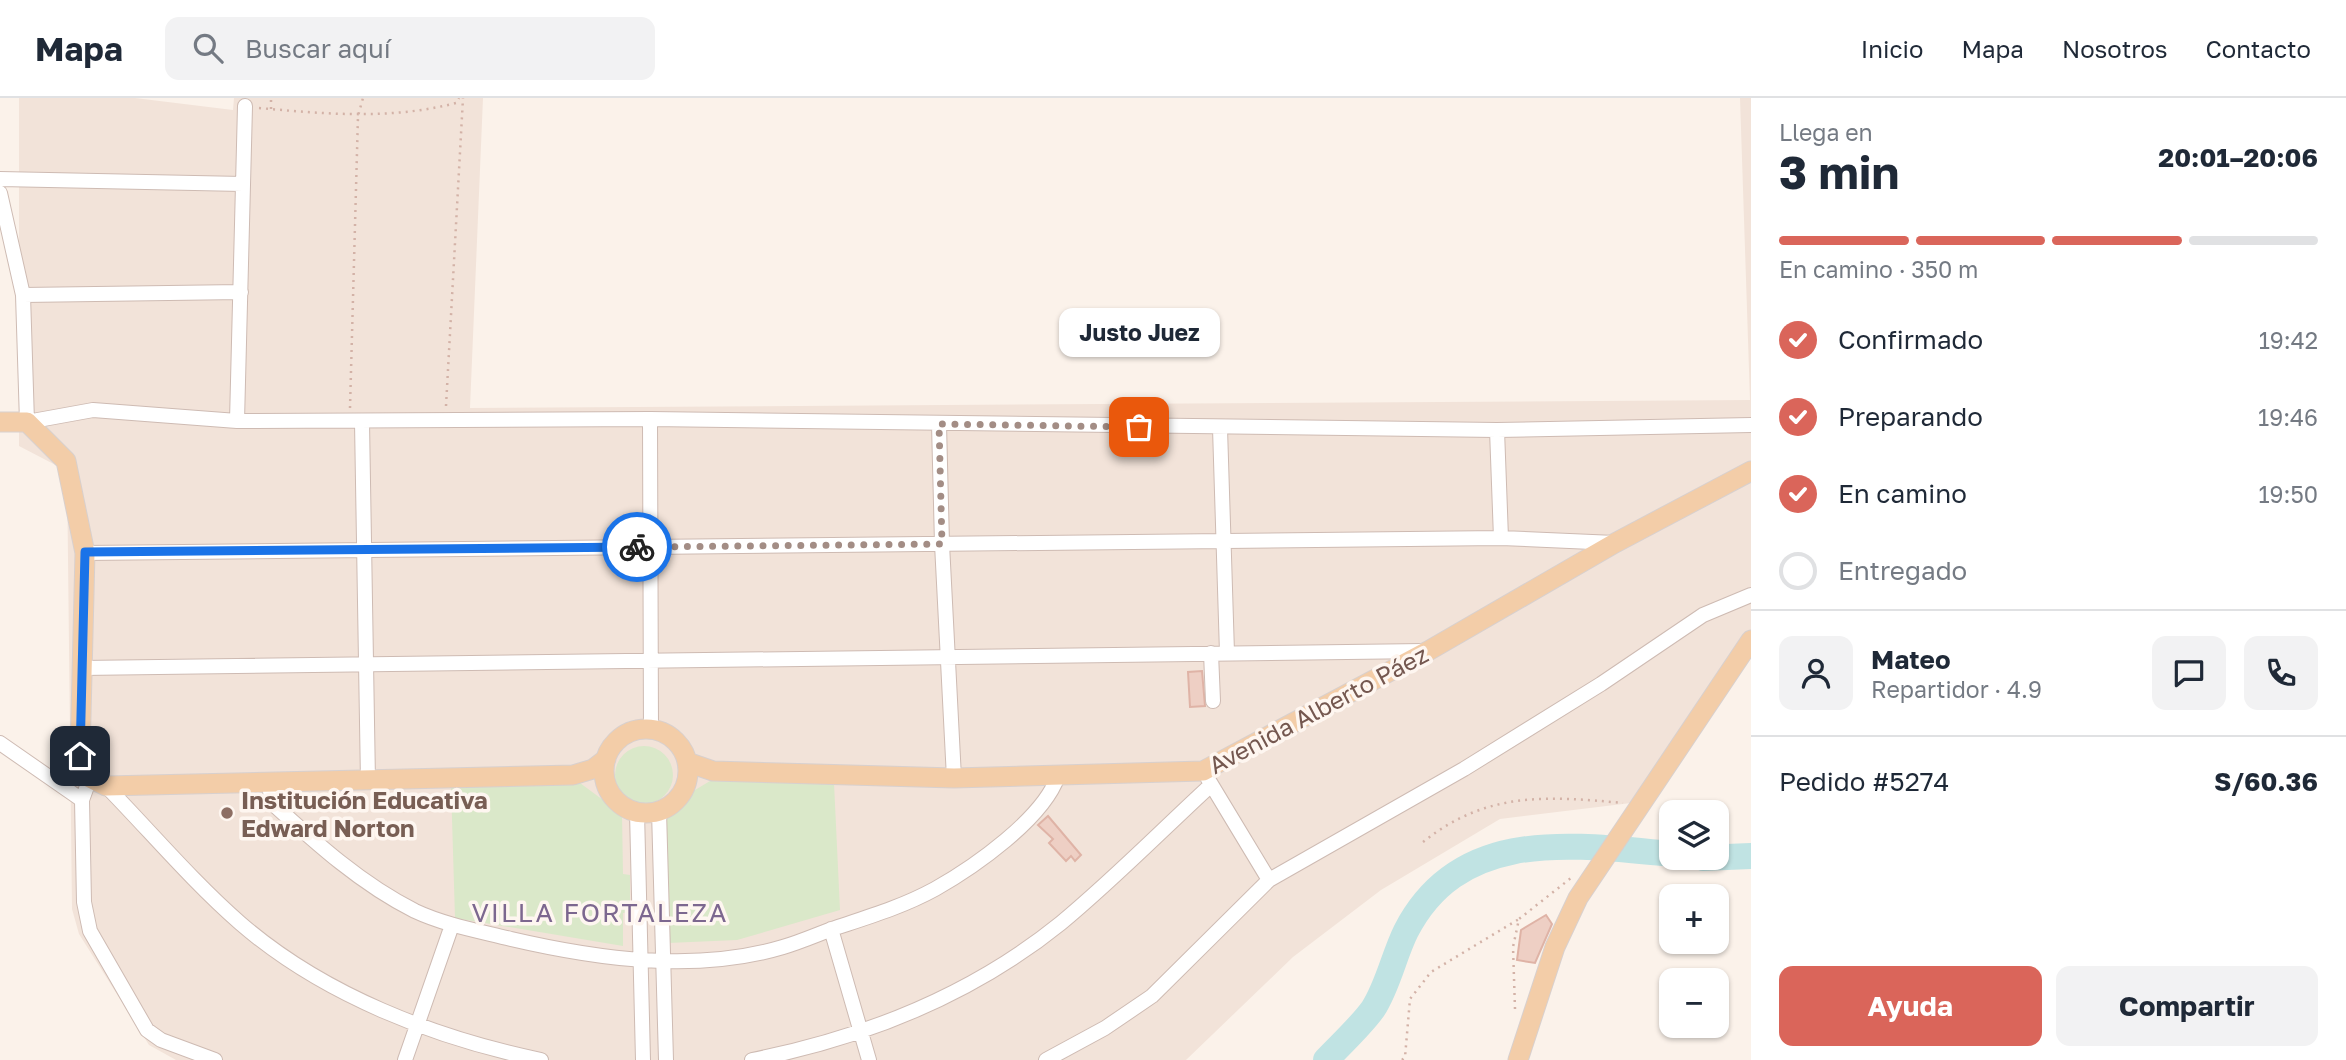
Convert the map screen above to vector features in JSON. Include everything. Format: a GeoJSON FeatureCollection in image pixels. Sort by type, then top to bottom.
{"type":"FeatureCollection","features":[{"type":"Feature","properties":{"kind":"main road"},"geometry":{"type":"LineString","coordinates":[[0,422],[33,428],[66,461],[85,552],[80,756],[98,782],[270,785],[573,775],[593,769],[606,759],[623,737],[636,731],[651,730],[674,740],[687,762],[686,782],[672,805],[659,811],[638,812],[615,800],[608,789],[604,775],[606,759]]}},
{"type":"Feature","properties":{"kind":"main road","name":"Avenida Alberto Páez"},"geometry":{"type":"LineString","coordinates":[[687,762],[713,771],[954,778],[1207,778],[1615,543],[1751,471]]}},
{"type":"Feature","properties":{"kind":"main road"},"geometry":{"type":"LineString","coordinates":[[1518,1060],[1555,947],[1597,868],[1751,640]]}},
{"type":"Feature","properties":{"kind":"main road","name":"Avenida Alberto Páez"},"geometry":{"type":"LineString","coordinates":[[686,782],[713,771]]}},
{"type":"Feature","properties":{"kind":"main road"},"geometry":{"type":"LineString","coordinates":[[573,775],[608,789]]}},
{"type":"Feature","properties":{"kind":"street"},"geometry":{"type":"LineString","coordinates":[[237,421],[245,106]]}},
{"type":"Feature","properties":{"kind":"street"},"geometry":{"type":"LineString","coordinates":[[0,179],[243,184]]}},
{"type":"Feature","properties":{"kind":"street"},"geometry":{"type":"LineString","coordinates":[[0,193],[23,295],[33,428],[93,410],[237,421],[650,419],[1497,430],[1751,425]]}},
{"type":"Feature","properties":{"kind":"street"},"geometry":{"type":"LineString","coordinates":[[23,295],[241,292]]}},
{"type":"Feature","properties":{"kind":"street"},"geometry":{"type":"LineString","coordinates":[[650,419],[651,730]]}},
{"type":"Feature","properties":{"kind":"street"},"geometry":{"type":"LineString","coordinates":[[356,422],[365,550],[368,782]]}},
{"type":"Feature","properties":{"kind":"street"},"geometry":{"type":"LineString","coordinates":[[939,424],[954,778]]}},
{"type":"Feature","properties":{"kind":"street"},"geometry":{"type":"LineString","coordinates":[[1220,428],[1227,653]]}},
{"type":"Feature","properties":{"kind":"street"},"geometry":{"type":"LineString","coordinates":[[1497,430],[1501,538]]}},
{"type":"Feature","properties":{"kind":"street"},"geometry":{"type":"LineString","coordinates":[[85,552],[1501,538],[1615,543]]}},
{"type":"Feature","properties":{"kind":"street"},"geometry":{"type":"LineString","coordinates":[[1046,1060],[1105,1028],[1152,996],[1269,880],[1464,769],[1601,684],[1703,615],[1751,595]]}},
{"type":"Feature","properties":{"kind":"street"},"geometry":{"type":"LineString","coordinates":[[81,667],[651,663],[1427,651]]}},
{"type":"Feature","properties":{"kind":"street"},"geometry":{"type":"LineString","coordinates":[[1211,653],[1213,701]]}},
{"type":"Feature","properties":{"kind":"street"},"geometry":{"type":"LineString","coordinates":[[0,743],[82,800]]}},
{"type":"Feature","properties":{"kind":"street"},"geometry":{"type":"LineString","coordinates":[[270,785],[272,803],[327,853],[380,891],[415,911],[452,925],[605,957],[708,960],[781,948],[908,904],[956,877],[1038,809],[1052,792],[1058,776]]}},
{"type":"Feature","properties":{"kind":"street"},"geometry":{"type":"LineString","coordinates":[[752,1060],[804,1050],[860,1032],[938,1001],[1021,951],[1061,923],[1207,778],[1269,880]]}},
{"type":"Feature","properties":{"kind":"street"},"geometry":{"type":"LineString","coordinates":[[215,1060],[161,1040],[147,1030],[90,931],[84,902],[82,800],[98,782],[240,923],[323,981],[417,1026],[491,1050],[541,1060]]}},
{"type":"Feature","properties":{"kind":"street"},"geometry":{"type":"LineString","coordinates":[[659,811],[666,1060]]}},
{"type":"Feature","properties":{"kind":"street"},"geometry":{"type":"LineString","coordinates":[[638,812],[643,1060]]}},
{"type":"Feature","properties":{"kind":"street"},"geometry":{"type":"LineString","coordinates":[[405,1060],[452,925]]}},
{"type":"Feature","properties":{"kind":"street"},"geometry":{"type":"LineString","coordinates":[[831,929],[869,1060]]}},
{"type":"Feature","properties":{"kind":"path"},"geometry":{"type":"LineString","coordinates":[[271,98],[271,109]]}},
{"type":"Feature","properties":{"kind":"path"},"geometry":{"type":"LineString","coordinates":[[356,422],[358,116],[363,98]]}},
{"type":"Feature","properties":{"kind":"path"},"geometry":{"type":"LineString","coordinates":[[245,106],[358,116],[424,111],[456,103],[461,98]]}},
{"type":"Feature","properties":{"kind":"path"},"geometry":{"type":"LineString","coordinates":[[446,421],[461,98]]}},
{"type":"Feature","properties":{"kind":"path"},"geometry":{"type":"LineString","coordinates":[[1423,842],[1446,823],[1508,800],[1550,796],[1640,805]]}},
{"type":"Feature","properties":{"kind":"path"},"geometry":{"type":"LineString","coordinates":[[1402,1060],[1410,999],[1432,972],[1519,919],[1571,878]]}},
{"type":"Feature","properties":{"kind":"path"},"geometry":{"type":"LineString","coordinates":[[1515,1022],[1513,947],[1519,919]]}},
{"type":"Feature","properties":{"kind":"shaded area"},"geometry":{"type":"Polygon","coordinates":[[[19,98],[135,98],[233,110],[234,98],[483,98],[470,408],[1750,400],[1740,98],[1751,98],[1751,634],[1631,803],[1500,819],[1381,890],[1293,957],[1186,1060],[176,1060],[149,1045],[79,934],[72,909],[67,471],[19,446],[19,98]]]}},
{"type":"Feature","properties":{"kind":"green space"},"geometry":{"type":"Polygon","coordinates":[[[638,746],[650,746],[665,754],[673,769],[673,781],[665,796],[650,804],[638,804],[623,796],[615,781],[615,769],[623,754],[638,746]]]}},
{"type":"Feature","properties":{"kind":"green space"},"geometry":{"type":"Polygon","coordinates":[[[710,781],[834,783],[840,910],[737,940],[668,943],[659,823],[690,793],[710,781]]]}},
{"type":"Feature","properties":{"kind":"green space"},"geometry":{"type":"Polygon","coordinates":[[[580,783],[622,814],[623,874],[630,875],[630,912],[623,913],[623,946],[455,918],[451,786],[580,783]]]}},
{"type":"Feature","properties":{"kind":"building"},"geometry":{"type":"Polygon","coordinates":[[[1202,671],[1205,706],[1190,707],[1188,672],[1202,671]]]}},
{"type":"Feature","properties":{"kind":"building"},"geometry":{"type":"Polygon","coordinates":[[[1048,816],[1081,855],[1075,861],[1071,856],[1066,861],[1049,843],[1053,839],[1038,825],[1048,816]]]}},
{"type":"Feature","properties":{"kind":"building"},"geometry":{"type":"Polygon","coordinates":[[[1546,915],[1552,924],[1535,963],[1517,960],[1521,930],[1546,915]]]}},
{"type":"Feature","properties":{"kind":"waterway"},"geometry":{"type":"LineString","coordinates":[[1326,1060],[1373,1009],[1406,931],[1429,897],[1457,873],[1488,858],[1522,850],[1596,847],[1659,853]]}},
{"type":"Feature","properties":{"kind":"waterway"},"geometry":{"type":"LineString","coordinates":[[1729,857],[1751,856]]}},
{"type":"Feature","properties":{"kind":"way so far"},"geometry":{"type":"LineString","coordinates":[[637,547],[942,544],[939,424],[1139,427]]}},
{"type":"Feature","properties":{"kind":"place","name":"Justo Juez"},"geometry":{"type":"Point","coordinates":[1139,427]}},
{"type":"Feature","properties":{"kind":"place","name":"Institución Educativa Edward Norton"},"geometry":{"type":"Point","coordinates":[227,813]}},
{"type":"Feature","properties":{"kind":"district","name":"VILLA FORTALEZA"},"geometry":{"type":"Point","coordinates":[600,912]}},
{"type":"Feature","properties":{"kind":"route"},"geometry":{"type":"LineString","coordinates":[[80,756],[85,552],[637,547]]}}]}
